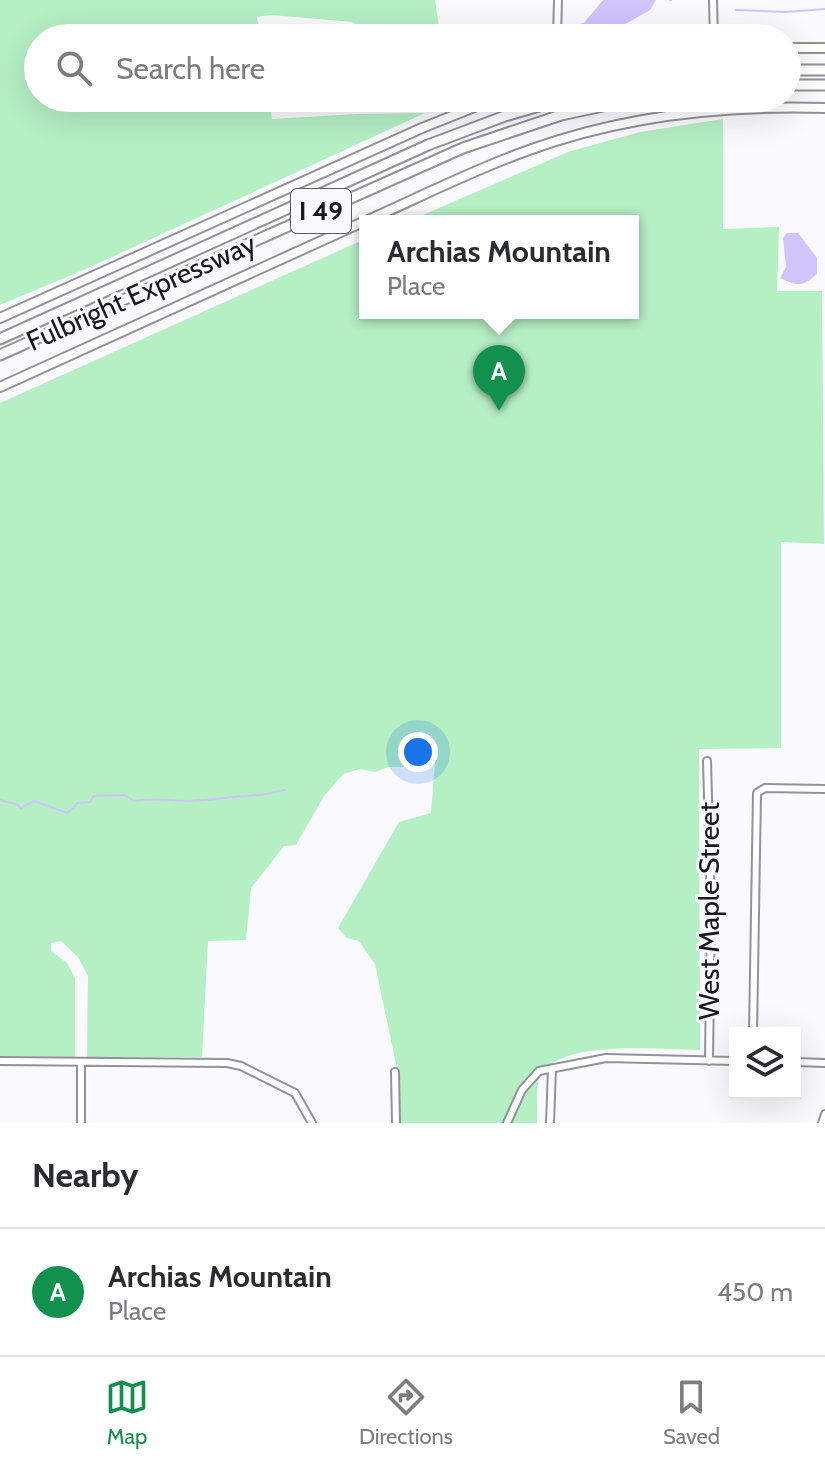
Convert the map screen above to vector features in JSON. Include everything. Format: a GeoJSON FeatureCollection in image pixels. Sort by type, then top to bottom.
{"type":"FeatureCollection","features":[{"type":"Feature","properties":{"kind":"highway"},"geometry":{"type":"LineString","coordinates":[[801,70],[825,70]]}},
{"type":"Feature","properties":{"kind":"highway"},"geometry":{"type":"LineString","coordinates":[[801,85],[825,85]]}},
{"type":"Feature","properties":{"kind":"highway","name":"Fulbright Expressway"},"geometry":{"type":"LineString","coordinates":[[0,339],[428,145],[519,112]]}},
{"type":"Feature","properties":{"kind":"highway","name":"Fulbright Expressway"},"geometry":{"type":"LineString","coordinates":[[0,355],[475,143],[575,112]]}},
{"type":"Feature","properties":{"kind":"main road"},"geometry":{"type":"LineString","coordinates":[[801,48],[825,48]]}},
{"type":"Feature","properties":{"kind":"main road"},"geometry":{"type":"LineString","coordinates":[[801,109],[825,108]]}},
{"type":"Feature","properties":{"kind":"main road"},"geometry":{"type":"LineString","coordinates":[[0,318],[461,112]]}},
{"type":"Feature","properties":{"kind":"main road"},"geometry":{"type":"LineString","coordinates":[[379,215],[497,162],[590,132],[710,112]]}},
{"type":"Feature","properties":{"kind":"main road"},"geometry":{"type":"LineString","coordinates":[[0,387],[359,224]]}},
{"type":"Feature","properties":{"kind":"street"},"geometry":{"type":"LineString","coordinates":[[557,24],[558,0]]}},
{"type":"Feature","properties":{"kind":"street"},"geometry":{"type":"LineString","coordinates":[[713,0],[714,24]]}},
{"type":"Feature","properties":{"kind":"street","name":"West Maple Street"},"geometry":{"type":"LineString","coordinates":[[707,761],[711,905],[709,1061]]}},
{"type":"Feature","properties":{"kind":"street"},"geometry":{"type":"LineString","coordinates":[[753,1027],[757,793],[765,788],[825,789]]}},
{"type":"Feature","properties":{"kind":"street"},"geometry":{"type":"LineString","coordinates":[[507,1123],[529,1079],[539,1071],[606,1058],[729,1061]]}},
{"type":"Feature","properties":{"kind":"street"},"geometry":{"type":"LineString","coordinates":[[0,1061],[227,1063],[241,1066],[295,1093],[312,1123]]}},
{"type":"Feature","properties":{"kind":"street"},"geometry":{"type":"LineString","coordinates":[[801,1062],[825,1063]]}},
{"type":"Feature","properties":{"kind":"street"},"geometry":{"type":"LineString","coordinates":[[81,1063],[81,1123]]}},
{"type":"Feature","properties":{"kind":"street"},"geometry":{"type":"LineString","coordinates":[[550,1123],[552,1069]]}},
{"type":"Feature","properties":{"kind":"street"},"geometry":{"type":"LineString","coordinates":[[395,1072],[396,1123]]}},
{"type":"Feature","properties":{"kind":"street"},"geometry":{"type":"LineString","coordinates":[[822,1123],[825,1114]]}},
{"type":"Feature","properties":{"kind":"green space"},"geometry":{"type":"Polygon","coordinates":[[[0,0],[435,0],[439,24],[355,24],[271,15],[257,17],[258,24],[24,24],[24,112],[271,112],[272,119],[425,113],[88,268],[0,305],[0,0]]]}},
{"type":"Feature","properties":{"kind":"green space"},"geometry":{"type":"Polygon","coordinates":[[[723,119],[723,229],[779,227],[777,291],[822,291],[824,544],[781,542],[781,748],[699,749],[700,1050],[611,1049],[564,1057],[548,1066],[539,1080],[537,1123],[400,1123],[400,1083],[375,964],[359,941],[347,938],[338,928],[399,822],[431,813],[435,762],[422,751],[407,767],[388,767],[375,772],[360,769],[343,774],[324,796],[296,845],[284,846],[251,888],[246,940],[208,941],[202,1057],[87,1057],[88,976],[78,957],[61,941],[51,943],[51,951],[67,963],[75,978],[75,1057],[0,1056],[0,403],[359,242],[359,319],[639,319],[639,215],[423,215],[568,152],[640,132],[723,119]]]}},
{"type":"Feature","properties":{"kind":"shaded area"},"geometry":{"type":"Polygon","coordinates":[[[603,0],[656,0],[650,10],[626,24],[579,24],[584,23],[603,0]]]}},
{"type":"Feature","properties":{"kind":"shaded area"},"geometry":{"type":"Polygon","coordinates":[[[787,233],[798,233],[817,258],[817,274],[803,284],[780,278],[786,267],[783,238],[787,233]]]}},
{"type":"Feature","properties":{"kind":"waterway"},"geometry":{"type":"LineString","coordinates":[[736,10],[786,12],[825,9]]}},
{"type":"Feature","properties":{"kind":"waterway"},"geometry":{"type":"LineString","coordinates":[[0,800],[21,808],[34,801],[67,813],[78,803],[90,802],[94,796],[124,795],[134,801],[190,801],[263,795],[285,790]]}},
{"type":"Feature","properties":{"kind":"place","name":"Archias Mountain"},"geometry":{"type":"Point","coordinates":[499,411]}}]}
